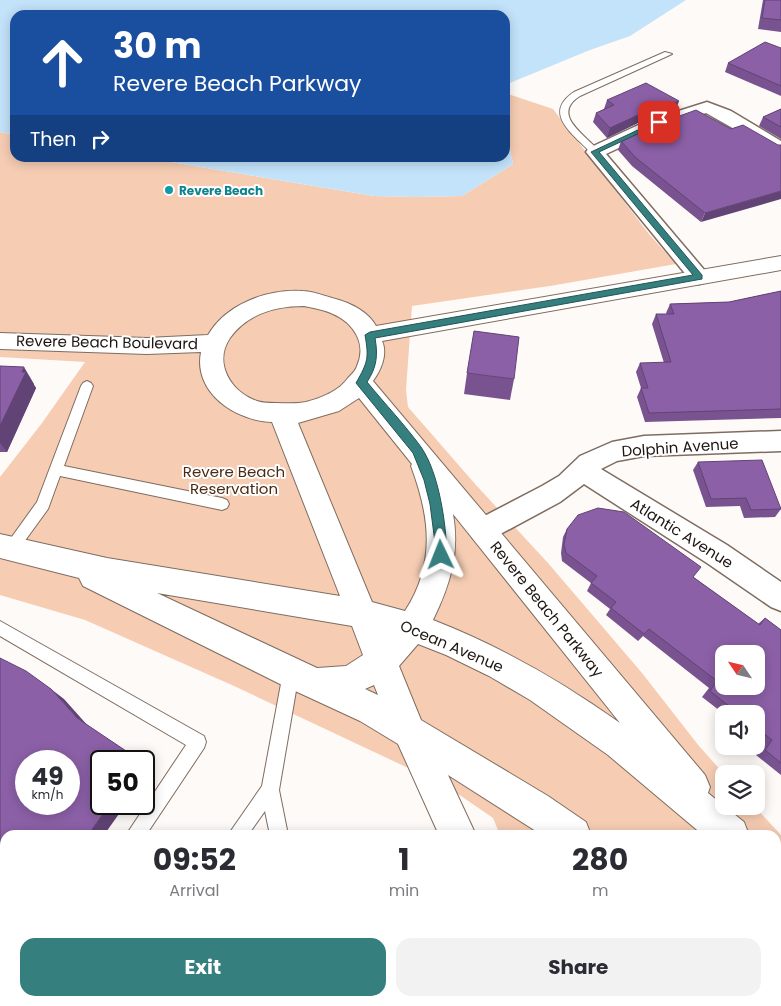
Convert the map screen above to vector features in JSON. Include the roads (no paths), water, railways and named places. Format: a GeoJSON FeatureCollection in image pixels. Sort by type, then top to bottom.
{"type":"FeatureCollection","features":[{"type":"Feature","properties":{"kind":"main road"},"geometry":{"type":"LineString","coordinates":[[370,335],[781,263]]}},
{"type":"Feature","properties":{"kind":"main road"},"geometry":{"type":"LineString","coordinates":[[286,299],[322,300],[338,306],[360,320],[370,335],[373,356],[362,383],[346,397],[333,404],[303,414],[282,415],[258,412],[244,406],[223,391],[214,379],[211,357],[214,343],[222,331],[241,314],[265,303],[286,299]]}},
{"type":"Feature","properties":{"kind":"main road","name":"Revere Beach Boulevard"},"geometry":{"type":"LineString","coordinates":[[0,341],[147,346],[214,343]]}},
{"type":"Feature","properties":{"kind":"main road","name":"Revere Beach Parkway"},"geometry":{"type":"LineString","coordinates":[[362,383],[727,830]]}},
{"type":"Feature","properties":{"kind":"main road"},"geometry":{"type":"LineString","coordinates":[[282,415],[410,731],[456,830]]}},
{"type":"Feature","properties":{"kind":"main road"},"geometry":{"type":"LineString","coordinates":[[304,678],[330,684],[351,680],[381,661],[411,627],[430,597],[436,583],[441,555],[440,526],[429,480],[418,451]]}},
{"type":"Feature","properties":{"kind":"main road","name":"Ocean Avenue"},"geometry":{"type":"LineString","coordinates":[[5,547],[63,562],[362,614],[411,627],[456,644],[498,664],[560,700],[646,764],[725,830]]}},
{"type":"Feature","properties":{"kind":"main road","name":"Ocean Avenue"},"geometry":{"type":"LineString","coordinates":[[63,562],[372,709],[410,731]]}},
{"type":"Feature","properties":{"kind":"main road"},"geometry":{"type":"LineString","coordinates":[[410,731],[566,830]]}},
{"type":"Feature","properties":{"kind":"street"},"geometry":{"type":"LineString","coordinates":[[699,277],[595,152],[653,125],[707,107],[720,112],[781,148]]}},
{"type":"Feature","properties":{"kind":"street","name":"Dolphin Avenue"},"geometry":{"type":"LineString","coordinates":[[483,530],[551,494],[602,455],[632,447],[781,441]]}},
{"type":"Feature","properties":{"kind":"street","name":"Atlantic Avenue"},"geometry":{"type":"LineString","coordinates":[[582,470],[717,554],[781,598]]}},
{"type":"Feature","properties":{"kind":"lane"},"geometry":{"type":"LineString","coordinates":[[595,152],[565,120],[563,114],[565,104],[578,94],[668,54]]}},
{"type":"Feature","properties":{"kind":"lane"},"geometry":{"type":"LineString","coordinates":[[5,547],[43,505],[88,386]]}},
{"type":"Feature","properties":{"kind":"lane"},"geometry":{"type":"LineString","coordinates":[[55,470],[222,504]]}},
{"type":"Feature","properties":{"kind":"lane"},"geometry":{"type":"LineString","coordinates":[[0,628],[198,742],[138,830]]}},
{"type":"Feature","properties":{"kind":"lane"},"geometry":{"type":"LineString","coordinates":[[241,830],[270,790],[304,678]]}},
{"type":"Feature","properties":{"kind":"lane"},"geometry":{"type":"LineString","coordinates":[[270,790],[278,830]]}},
{"type":"Feature","properties":{"kind":"water"},"geometry":{"type":"Polygon","coordinates":[[[0,0],[686,0],[630,36],[590,50],[510,83],[510,10],[10,10],[10,134],[0,132],[0,0]]]}},
{"type":"Feature","properties":{"kind":"water"},"geometry":{"type":"Polygon","coordinates":[[[510,150],[513,164],[462,196],[374,196],[171,162],[510,162],[510,150]]]}},
{"type":"Feature","properties":{"kind":"place","name":"Revere Beach"},"geometry":{"type":"Point","coordinates":[169,190]}},
{"type":"Feature","properties":{"kind":"park label","name":"Revere Beach Reservation"},"geometry":{"type":"Point","coordinates":[234,480]}}]}
